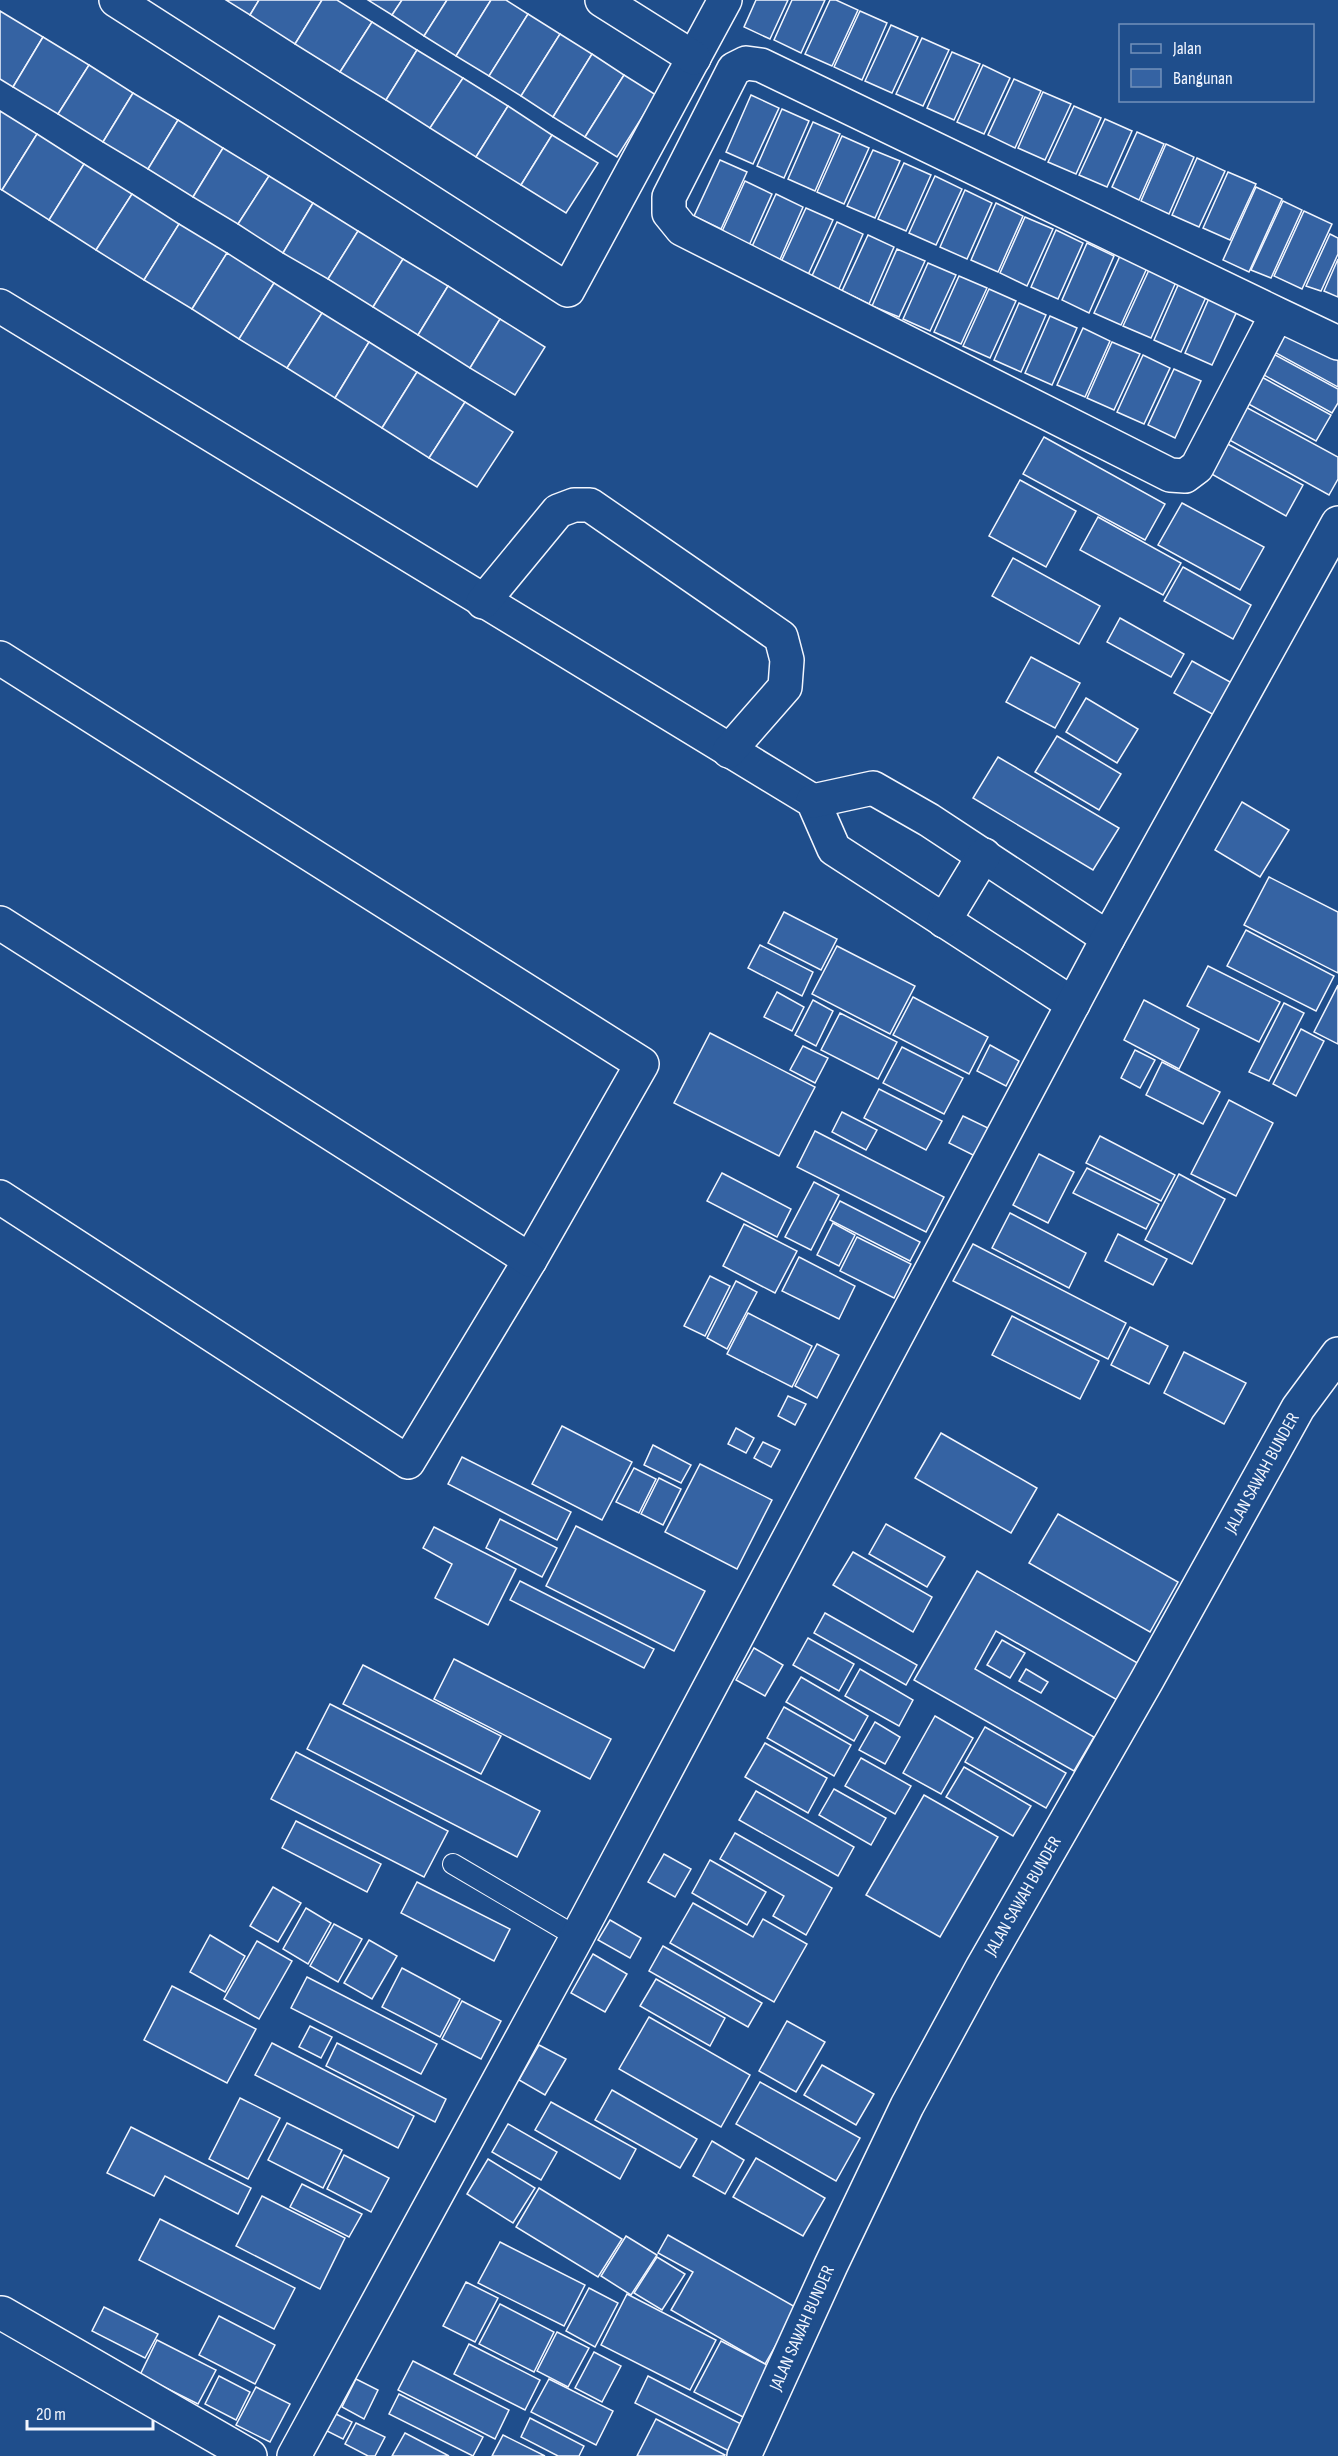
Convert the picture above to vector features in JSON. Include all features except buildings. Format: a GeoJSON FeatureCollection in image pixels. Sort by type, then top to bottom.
{"type":"FeatureCollection","features":[{"type":"Feature","properties":{"kind":"street"},"geometry":{"type":"LineString","coordinates":[[116,0],[568,290],[725,0]]}},
{"type":"Feature","properties":{"kind":"street"},"geometry":{"type":"LineString","coordinates":[[602,0],[694,58]]}},
{"type":"Feature","properties":{"kind":"street"},"geometry":{"type":"LineString","coordinates":[[1277,314],[1197,467],[1185,476],[1170,475],[682,229],[669,213],[669,197],[734,69],[746,63],[761,65],[1277,314],[1338,344]]}},
{"type":"Feature","properties":{"kind":"street"},"geometry":{"type":"LineString","coordinates":[[1,307],[813,801],[834,849],[1073,1004]]}},
{"type":"Feature","properties":{"kind":"street"},"geometry":{"type":"LineString","coordinates":[[483,602],[558,511],[574,505],[590,505],[781,637],[787,660],[786,687],[729,751]]}},
{"type":"Feature","properties":{"kind":"street"},"geometry":{"type":"LineString","coordinates":[[294,2456],[578,1937],[1108,938],[1338,523]]}},
{"type":"Feature","properties":{"kind":"street"},"geometry":{"type":"LineString","coordinates":[[0,658],[642,1064],[530,1260],[408,1462],[0,1197]]}},
{"type":"Feature","properties":{"kind":"street"},"geometry":{"type":"LineString","coordinates":[[813,801],[873,788],[984,855],[1108,938]]}},
{"type":"Feature","properties":{"kind":"street"},"geometry":{"type":"LineString","coordinates":[[944,921],[984,855]]}},
{"type":"Feature","properties":{"kind":"street"},"geometry":{"type":"LineString","coordinates":[[0,923],[530,1260]]}},
{"type":"Feature","properties":{"kind":"street","name":"JALAN SAWAH BUNDER"},"geometry":{"type":"LineString","coordinates":[[744,2456],[907,2106],[976,1978],[1147,1680],[1298,1408],[1338,1354]]}},
{"type":"Feature","properties":{"kind":"street"},"geometry":{"type":"LineString","coordinates":[[2,2313],[250,2456]]}},
{"type":"Feature","properties":{"kind":"lane"},"geometry":{"type":"LineString","coordinates":[[453,1864],[578,1937]]}}]}
